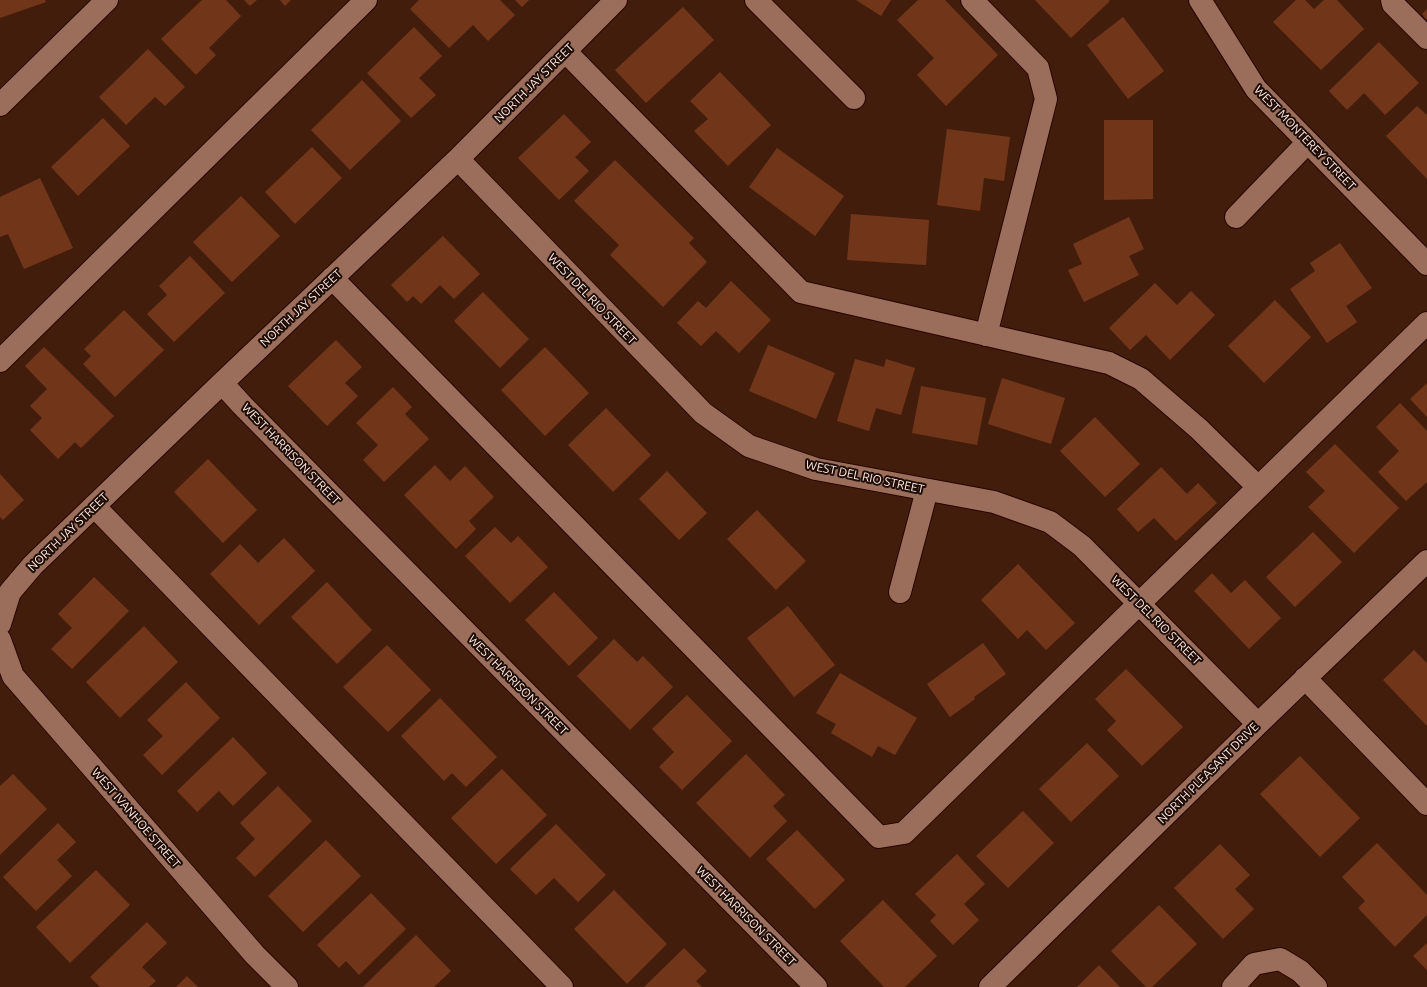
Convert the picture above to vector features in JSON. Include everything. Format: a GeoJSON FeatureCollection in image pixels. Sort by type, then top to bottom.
{"type":"FeatureCollection","features":[{"type":"Feature","properties":{"kind":"street"},"geometry":{"type":"LineString","coordinates":[[0,105],[107,0]]}},
{"type":"Feature","properties":{"kind":"street"},"geometry":{"type":"LineString","coordinates":[[0,362],[366,0]]}},
{"type":"Feature","properties":{"kind":"street","name":"NORTH JAY STREET"},"geometry":{"type":"LineString","coordinates":[[0,624],[10,592],[33,565],[458,159],[616,0]]}},
{"type":"Feature","properties":{"kind":"street"},"geometry":{"type":"LineString","coordinates":[[756,0],[854,98]]}},
{"type":"Feature","properties":{"kind":"street"},"geometry":{"type":"LineString","coordinates":[[972,0],[1038,68],[1046,99],[986,335]]}},
{"type":"Feature","properties":{"kind":"street","name":"WEST MONTEREY STREET"},"geometry":{"type":"LineString","coordinates":[[1200,0],[1256,89],[1427,264]]}},
{"type":"Feature","properties":{"kind":"street"},"geometry":{"type":"LineString","coordinates":[[1392,0],[1393,4],[1427,38]]}},
{"type":"Feature","properties":{"kind":"street"},"geometry":{"type":"LineString","coordinates":[[566,51],[801,292],[1109,363],[1140,379],[1199,429],[1258,487]]}},
{"type":"Feature","properties":{"kind":"street"},"geometry":{"type":"LineString","coordinates":[[1236,217],[1308,142]]}},
{"type":"Feature","properties":{"kind":"street","name":"WEST DEL RIO STREET"},"geometry":{"type":"LineString","coordinates":[[458,159],[702,413],[749,446],[816,469],[994,502],[1050,522],[1082,546],[1258,724]]}},
{"type":"Feature","properties":{"kind":"street"},"geometry":{"type":"LineString","coordinates":[[332,278],[878,837],[904,833],[1427,323]]}},
{"type":"Feature","properties":{"kind":"street","name":"WEST HARRISON STREET"},"geometry":{"type":"LineString","coordinates":[[222,383],[816,987]]}},
{"type":"Feature","properties":{"kind":"street"},"geometry":{"type":"LineString","coordinates":[[900,592],[927,490]]}},
{"type":"Feature","properties":{"kind":"street"},"geometry":{"type":"LineString","coordinates":[[94,506],[562,987]]}},
{"type":"Feature","properties":{"kind":"street","name":"NORTH PLEASANT DRIVE"},"geometry":{"type":"LineString","coordinates":[[990,987],[1427,560]]}},
{"type":"Feature","properties":{"kind":"street","name":"WEST IVANHOE STREET"},"geometry":{"type":"LineString","coordinates":[[0,640],[13,676],[250,949],[286,987]]}},
{"type":"Feature","properties":{"kind":"street"},"geometry":{"type":"LineString","coordinates":[[1305,678],[1425,798]]}},
{"type":"Feature","properties":{"kind":"street"},"geometry":{"type":"LineString","coordinates":[[1233,987],[1254,964],[1280,959],[1300,971],[1316,987]]}},
{"type":"Feature","properties":{"kind":"building"},"geometry":{"type":"Polygon","coordinates":[[[0,0],[45,0],[46,2],[0,18],[0,0]]]}},
{"type":"Feature","properties":{"kind":"building"},"geometry":{"type":"Polygon","coordinates":[[[202,0],[226,0],[241,16],[209,48],[216,55],[196,75],[161,39],[202,0]]]}},
{"type":"Feature","properties":{"kind":"building"},"geometry":{"type":"Polygon","coordinates":[[[244,0],[257,0],[250,6],[244,0]]]}},
{"type":"Feature","properties":{"kind":"building"},"geometry":{"type":"Polygon","coordinates":[[[280,0],[291,0],[285,6],[280,0]]]}},
{"type":"Feature","properties":{"kind":"building"},"geometry":{"type":"Polygon","coordinates":[[[419,0],[500,0],[515,15],[488,41],[473,25],[449,48],[410,9],[419,0]]]}},
{"type":"Feature","properties":{"kind":"building"},"geometry":{"type":"Polygon","coordinates":[[[515,0],[529,0],[522,7],[515,0]]]}},
{"type":"Feature","properties":{"kind":"building"},"geometry":{"type":"Polygon","coordinates":[[[856,0],[891,0],[881,16],[856,0]]]}},
{"type":"Feature","properties":{"kind":"building"},"geometry":{"type":"Polygon","coordinates":[[[918,0],[945,0],[998,55],[946,106],[917,75],[934,58],[897,20],[918,0]]]}},
{"type":"Feature","properties":{"kind":"building"},"geometry":{"type":"Polygon","coordinates":[[[1035,0],[1109,0],[1110,1],[1071,38],[1035,0]]]}},
{"type":"Feature","properties":{"kind":"building"},"geometry":{"type":"Polygon","coordinates":[[[1296,0],[1305,0],[1314,9],[1324,0],[1337,0],[1364,29],[1321,70],[1273,22],[1296,0]]]}},
{"type":"Feature","properties":{"kind":"building"},"geometry":{"type":"Polygon","coordinates":[[[683,7],[714,40],[646,103],[615,70],[683,7]]]}},
{"type":"Feature","properties":{"kind":"building"},"geometry":{"type":"Polygon","coordinates":[[[1427,9],[1427,20],[1422,14],[1427,9]]]}},
{"type":"Feature","properties":{"kind":"building"},"geometry":{"type":"Polygon","coordinates":[[[1123,17],[1164,71],[1128,99],[1087,45],[1123,17]]]}},
{"type":"Feature","properties":{"kind":"building"},"geometry":{"type":"Polygon","coordinates":[[[414,27],[442,56],[419,78],[436,95],[411,118],[367,73],[414,27]]]}},
{"type":"Feature","properties":{"kind":"building"},"geometry":{"type":"Polygon","coordinates":[[[1379,42],[1419,83],[1385,115],[1364,93],[1347,110],[1329,91],[1379,42]]]}},
{"type":"Feature","properties":{"kind":"building"},"geometry":{"type":"Polygon","coordinates":[[[148,49],[185,87],[165,106],[155,97],[126,125],[99,97],[148,49]]]}},
{"type":"Feature","properties":{"kind":"building"},"geometry":{"type":"Polygon","coordinates":[[[720,72],[771,125],[728,166],[694,131],[708,119],[690,101],[720,72]]]}},
{"type":"Feature","properties":{"kind":"building"},"geometry":{"type":"Polygon","coordinates":[[[362,80],[401,121],[350,170],[311,130],[362,80]]]}},
{"type":"Feature","properties":{"kind":"building"},"geometry":{"type":"Polygon","coordinates":[[[1417,106],[1427,115],[1427,179],[1386,136],[1417,106]]]}},
{"type":"Feature","properties":{"kind":"building"},"geometry":{"type":"Polygon","coordinates":[[[564,114],[591,142],[575,157],[589,171],[559,200],[518,158],[564,114]]]}},
{"type":"Feature","properties":{"kind":"building"},"geometry":{"type":"Polygon","coordinates":[[[103,118],[130,146],[78,196],[51,167],[103,118]]]}},
{"type":"Feature","properties":{"kind":"building"},"geometry":{"type":"Polygon","coordinates":[[[1104,120],[1153,120],[1153,199],[1104,200],[1104,120]]]}},
{"type":"Feature","properties":{"kind":"building"},"geometry":{"type":"Polygon","coordinates":[[[947,129],[1010,137],[1004,181],[984,178],[980,211],[937,205],[947,129]]]}},
{"type":"Feature","properties":{"kind":"building"},"geometry":{"type":"Polygon","coordinates":[[[312,147],[342,178],[295,224],[265,192],[312,147]]]}},
{"type":"Feature","properties":{"kind":"building"},"geometry":{"type":"Polygon","coordinates":[[[777,148],[844,196],[815,236],[749,187],[777,148]]]}},
{"type":"Feature","properties":{"kind":"building"},"geometry":{"type":"Polygon","coordinates":[[[615,160],[694,238],[689,243],[707,262],[663,307],[610,255],[619,245],[574,201],[615,160]]]}},
{"type":"Feature","properties":{"kind":"building"},"geometry":{"type":"Polygon","coordinates":[[[40,178],[73,248],[24,269],[8,234],[0,237],[0,197],[40,178]]]}},
{"type":"Feature","properties":{"kind":"building"},"geometry":{"type":"Polygon","coordinates":[[[241,196],[280,236],[232,282],[193,242],[241,196]]]}},
{"type":"Feature","properties":{"kind":"building"},"geometry":{"type":"Polygon","coordinates":[[[851,214],[929,220],[926,265],[847,260],[851,214]]]}},
{"type":"Feature","properties":{"kind":"building"},"geometry":{"type":"Polygon","coordinates":[[[1129,217],[1144,249],[1129,256],[1139,275],[1084,302],[1068,270],[1082,264],[1073,244],[1129,217]]]}},
{"type":"Feature","properties":{"kind":"building"},"geometry":{"type":"Polygon","coordinates":[[[443,236],[480,274],[454,299],[440,285],[421,304],[413,296],[407,302],[391,285],[443,236]]]}},
{"type":"Feature","properties":{"kind":"building"},"geometry":{"type":"Polygon","coordinates":[[[1340,243],[1372,288],[1346,306],[1357,322],[1327,343],[1290,289],[1315,271],[1310,263],[1340,243]]]}},
{"type":"Feature","properties":{"kind":"building"},"geometry":{"type":"Polygon","coordinates":[[[190,256],[225,293],[174,342],[147,314],[167,295],[159,286],[190,256]]]}},
{"type":"Feature","properties":{"kind":"building"},"geometry":{"type":"Polygon","coordinates":[[[731,281],[771,320],[739,353],[716,331],[701,346],[677,323],[698,301],[706,308],[731,281]]]}},
{"type":"Feature","properties":{"kind":"building"},"geometry":{"type":"Polygon","coordinates":[[[1155,283],[1177,305],[1191,291],[1215,315],[1170,360],[1146,335],[1130,350],[1109,328],[1155,283]]]}},
{"type":"Feature","properties":{"kind":"building"},"geometry":{"type":"Polygon","coordinates":[[[483,292],[529,339],[500,368],[454,321],[483,292]]]}},
{"type":"Feature","properties":{"kind":"building"},"geometry":{"type":"Polygon","coordinates":[[[1275,300],[1311,337],[1264,383],[1228,346],[1275,300]]]}},
{"type":"Feature","properties":{"kind":"building"},"geometry":{"type":"Polygon","coordinates":[[[124,310],[164,350],[115,397],[83,364],[91,356],[84,349],[124,310]]]}},
{"type":"Feature","properties":{"kind":"building"},"geometry":{"type":"Polygon","coordinates":[[[336,340],[362,367],[345,383],[358,396],[327,426],[288,386],[336,340]]]}},
{"type":"Feature","properties":{"kind":"building"},"geometry":{"type":"Polygon","coordinates":[[[768,345],[835,373],[816,419],[749,391],[768,345]]]}},
{"type":"Feature","properties":{"kind":"building"},"geometry":{"type":"Polygon","coordinates":[[[44,347],[114,416],[81,448],[75,442],[58,459],[30,430],[42,418],[30,406],[47,389],[25,366],[44,347]]]}},
{"type":"Feature","properties":{"kind":"building"},"geometry":{"type":"Polygon","coordinates":[[[545,347],[589,393],[545,436],[501,390],[545,347]]]}},
{"type":"Feature","properties":{"kind":"building"},"geometry":{"type":"Polygon","coordinates":[[[855,359],[884,367],[886,359],[915,368],[901,415],[876,408],[869,431],[837,421],[855,359]]]}},
{"type":"Feature","properties":{"kind":"building"},"geometry":{"type":"Polygon","coordinates":[[[1002,378],[1065,398],[1051,444],[988,424],[1002,378]]]}},
{"type":"Feature","properties":{"kind":"building"},"geometry":{"type":"Polygon","coordinates":[[[1427,383],[1427,417],[1410,399],[1427,383]]]}},
{"type":"Feature","properties":{"kind":"building"},"geometry":{"type":"Polygon","coordinates":[[[921,386],[986,398],[977,445],[912,433],[921,386]]]}},
{"type":"Feature","properties":{"kind":"building"},"geometry":{"type":"Polygon","coordinates":[[[393,387],[412,407],[405,414],[429,439],[384,482],[363,460],[378,445],[356,423],[393,387]]]}},
{"type":"Feature","properties":{"kind":"building"},"geometry":{"type":"Polygon","coordinates":[[[1400,403],[1427,431],[1427,482],[1406,501],[1378,472],[1399,451],[1376,427],[1400,403]]]}},
{"type":"Feature","properties":{"kind":"building"},"geometry":{"type":"Polygon","coordinates":[[[606,408],[651,455],[613,492],[568,445],[606,408]]]}},
{"type":"Feature","properties":{"kind":"building"},"geometry":{"type":"Polygon","coordinates":[[[1095,417],[1140,464],[1105,497],[1060,451],[1095,417]]]}},
{"type":"Feature","properties":{"kind":"building"},"geometry":{"type":"Polygon","coordinates":[[[1335,444],[1399,508],[1354,553],[1308,507],[1325,491],[1306,472],[1335,444]]]}},
{"type":"Feature","properties":{"kind":"building"},"geometry":{"type":"Polygon","coordinates":[[[208,459],[257,510],[223,543],[174,492],[208,459]]]}},
{"type":"Feature","properties":{"kind":"building"},"geometry":{"type":"Polygon","coordinates":[[[435,465],[450,481],[465,466],[494,497],[469,521],[476,529],[456,549],[404,495],[435,465]]]}},
{"type":"Feature","properties":{"kind":"building"},"geometry":{"type":"Polygon","coordinates":[[[1161,467],[1187,494],[1198,483],[1217,503],[1176,541],[1154,518],[1138,532],[1117,509],[1161,467]]]}},
{"type":"Feature","properties":{"kind":"building"},"geometry":{"type":"Polygon","coordinates":[[[667,471],[707,513],[679,540],[639,499],[667,471]]]}},
{"type":"Feature","properties":{"kind":"building"},"geometry":{"type":"Polygon","coordinates":[[[0,474],[24,500],[3,520],[0,517],[0,474]]]}},
{"type":"Feature","properties":{"kind":"building"},"geometry":{"type":"Polygon","coordinates":[[[757,510],[806,561],[776,590],[727,539],[757,510]]]}},
{"type":"Feature","properties":{"kind":"building"},"geometry":{"type":"Polygon","coordinates":[[[495,527],[511,543],[518,536],[548,567],[510,603],[465,556],[495,527]]]}},
{"type":"Feature","properties":{"kind":"building"},"geometry":{"type":"Polygon","coordinates":[[[1313,532],[1342,562],[1295,607],[1266,577],[1313,532]]]}},
{"type":"Feature","properties":{"kind":"building"},"geometry":{"type":"Polygon","coordinates":[[[284,538],[315,571],[259,625],[210,574],[240,544],[258,563],[284,538]]]}},
{"type":"Feature","properties":{"kind":"building"},"geometry":{"type":"Polygon","coordinates":[[[1018,564],[1075,623],[1046,650],[1027,630],[1018,639],[981,600],[1018,564]]]}},
{"type":"Feature","properties":{"kind":"building"},"geometry":{"type":"Polygon","coordinates":[[[1212,573],[1231,593],[1245,580],[1281,618],[1249,649],[1194,591],[1212,573]]]}},
{"type":"Feature","properties":{"kind":"building"},"geometry":{"type":"Polygon","coordinates":[[[94,577],[129,611],[72,669],[51,649],[72,628],[58,614],[94,577]]]}},
{"type":"Feature","properties":{"kind":"building"},"geometry":{"type":"Polygon","coordinates":[[[327,582],[372,630],[337,664],[291,617],[327,582]]]}},
{"type":"Feature","properties":{"kind":"building"},"geometry":{"type":"Polygon","coordinates":[[[554,592],[598,638],[569,666],[525,620],[554,592]]]}},
{"type":"Feature","properties":{"kind":"building"},"geometry":{"type":"Polygon","coordinates":[[[788,606],[835,665],[794,697],[747,638],[788,606]]]}},
{"type":"Feature","properties":{"kind":"building"},"geometry":{"type":"Polygon","coordinates":[[[144,626],[178,662],[120,718],[86,682],[144,626]]]}},
{"type":"Feature","properties":{"kind":"building"},"geometry":{"type":"Polygon","coordinates":[[[614,639],[637,662],[643,656],[673,687],[630,730],[577,676],[614,639]]]}},
{"type":"Feature","properties":{"kind":"building"},"geometry":{"type":"Polygon","coordinates":[[[983,643],[1006,674],[974,697],[975,699],[950,717],[927,684],[983,643]]]}},
{"type":"Feature","properties":{"kind":"building"},"geometry":{"type":"Polygon","coordinates":[[[387,645],[431,690],[388,732],[343,687],[387,645]]]}},
{"type":"Feature","properties":{"kind":"building"},"geometry":{"type":"Polygon","coordinates":[[[1414,650],[1427,663],[1427,726],[1383,680],[1414,650]]]}},
{"type":"Feature","properties":{"kind":"building"},"geometry":{"type":"Polygon","coordinates":[[[1126,669],[1183,727],[1142,766],[1107,730],[1116,721],[1095,699],[1126,669]]]}},
{"type":"Feature","properties":{"kind":"building"},"geometry":{"type":"Polygon","coordinates":[[[840,673],[917,718],[895,755],[878,746],[872,757],[831,733],[836,724],[816,713],[840,673]]]}},
{"type":"Feature","properties":{"kind":"building"},"geometry":{"type":"Polygon","coordinates":[[[186,682],[220,718],[162,775],[143,755],[163,736],[147,720],[186,682]]]}},
{"type":"Feature","properties":{"kind":"building"},"geometry":{"type":"Polygon","coordinates":[[[687,695],[732,741],[682,790],[659,767],[674,752],[652,729],[687,695]]]}},
{"type":"Feature","properties":{"kind":"building"},"geometry":{"type":"Polygon","coordinates":[[[440,698],[497,757],[466,787],[452,773],[444,781],[401,736],[440,698]]]}},
{"type":"Feature","properties":{"kind":"building"},"geometry":{"type":"Polygon","coordinates":[[[233,737],[267,773],[233,806],[219,791],[197,812],[177,791],[233,737]]]}},
{"type":"Feature","properties":{"kind":"building"},"geometry":{"type":"Polygon","coordinates":[[[1087,743],[1119,776],[1071,822],[1039,789],[1087,743]]]}},
{"type":"Feature","properties":{"kind":"building"},"geometry":{"type":"Polygon","coordinates":[[[746,754],[785,795],[773,806],[787,821],[750,858],[696,803],[746,754]]]}},
{"type":"Feature","properties":{"kind":"building"},"geometry":{"type":"Polygon","coordinates":[[[1300,756],[1360,818],[1320,857],[1260,794],[1300,756]]]}},
{"type":"Feature","properties":{"kind":"building"},"geometry":{"type":"Polygon","coordinates":[[[502,769],[547,815],[496,864],[451,818],[502,769]]]}},
{"type":"Feature","properties":{"kind":"building"},"geometry":{"type":"Polygon","coordinates":[[[13,774],[47,809],[0,855],[0,786],[13,774]]]}},
{"type":"Feature","properties":{"kind":"building"},"geometry":{"type":"Polygon","coordinates":[[[278,786],[312,821],[255,877],[236,858],[255,839],[240,823],[278,786]]]}},
{"type":"Feature","properties":{"kind":"building"},"geometry":{"type":"Polygon","coordinates":[[[1023,811],[1054,843],[1008,888],[976,856],[1023,811]]]}},
{"type":"Feature","properties":{"kind":"building"},"geometry":{"type":"Polygon","coordinates":[[[58,823],[76,842],[57,860],[72,876],[36,911],[3,877],[58,823]]]}},
{"type":"Feature","properties":{"kind":"building"},"geometry":{"type":"Polygon","coordinates":[[[556,824],[606,875],[578,902],[554,878],[536,895],[510,869],[556,824]]]}},
{"type":"Feature","properties":{"kind":"building"},"geometry":{"type":"Polygon","coordinates":[[[797,830],[845,880],[815,909],[766,859],[797,830]]]}},
{"type":"Feature","properties":{"kind":"building"},"geometry":{"type":"Polygon","coordinates":[[[326,840],[361,876],[303,932],[268,896],[326,840]]]}},
{"type":"Feature","properties":{"kind":"building"},"geometry":{"type":"Polygon","coordinates":[[[1377,843],[1427,895],[1427,915],[1395,947],[1358,908],[1365,901],[1342,877],[1377,843]]]}},
{"type":"Feature","properties":{"kind":"building"},"geometry":{"type":"Polygon","coordinates":[[[1220,844],[1250,875],[1235,889],[1254,909],[1223,939],[1174,888],[1220,844]]]}},
{"type":"Feature","properties":{"kind":"building"},"geometry":{"type":"Polygon","coordinates":[[[957,854],[985,884],[964,904],[979,920],[953,945],[930,921],[936,915],[915,894],[957,854]]]}},
{"type":"Feature","properties":{"kind":"building"},"geometry":{"type":"Polygon","coordinates":[[[96,870],[130,905],[70,963],[36,927],[96,870]]]}},
{"type":"Feature","properties":{"kind":"building"},"geometry":{"type":"Polygon","coordinates":[[[614,890],[667,944],[627,984],[574,929],[614,890]]]}},
{"type":"Feature","properties":{"kind":"building"},"geometry":{"type":"Polygon","coordinates":[[[371,893],[406,929],[359,975],[346,961],[339,968],[317,945],[371,893]]]}},
{"type":"Feature","properties":{"kind":"building"},"geometry":{"type":"Polygon","coordinates":[[[883,900],[937,956],[905,987],[884,987],[840,941],[883,900]]]}},
{"type":"Feature","properties":{"kind":"building"},"geometry":{"type":"Polygon","coordinates":[[[1159,905],[1197,944],[1152,987],[1146,987],[1111,951],[1159,905]]]}},
{"type":"Feature","properties":{"kind":"building"},"geometry":{"type":"Polygon","coordinates":[[[147,922],[167,943],[142,967],[156,981],[149,987],[100,987],[90,977],[147,922]]]}},
{"type":"Feature","properties":{"kind":"building"},"geometry":{"type":"Polygon","coordinates":[[[416,935],[451,971],[434,987],[363,987],[416,935]]]}},
{"type":"Feature","properties":{"kind":"building"},"geometry":{"type":"Polygon","coordinates":[[[1427,943],[1427,970],[1413,956],[1427,943]]]}},
{"type":"Feature","properties":{"kind":"building"},"geometry":{"type":"Polygon","coordinates":[[[684,948],[707,971],[696,981],[702,987],[644,987],[684,948]]]}},
{"type":"Feature","properties":{"kind":"building"},"geometry":{"type":"Polygon","coordinates":[[[1099,965],[1120,987],[1077,987],[1099,965]]]}},
{"type":"Feature","properties":{"kind":"building"},"geometry":{"type":"Polygon","coordinates":[[[187,976],[198,987],[176,987],[187,976]]]}}]}
